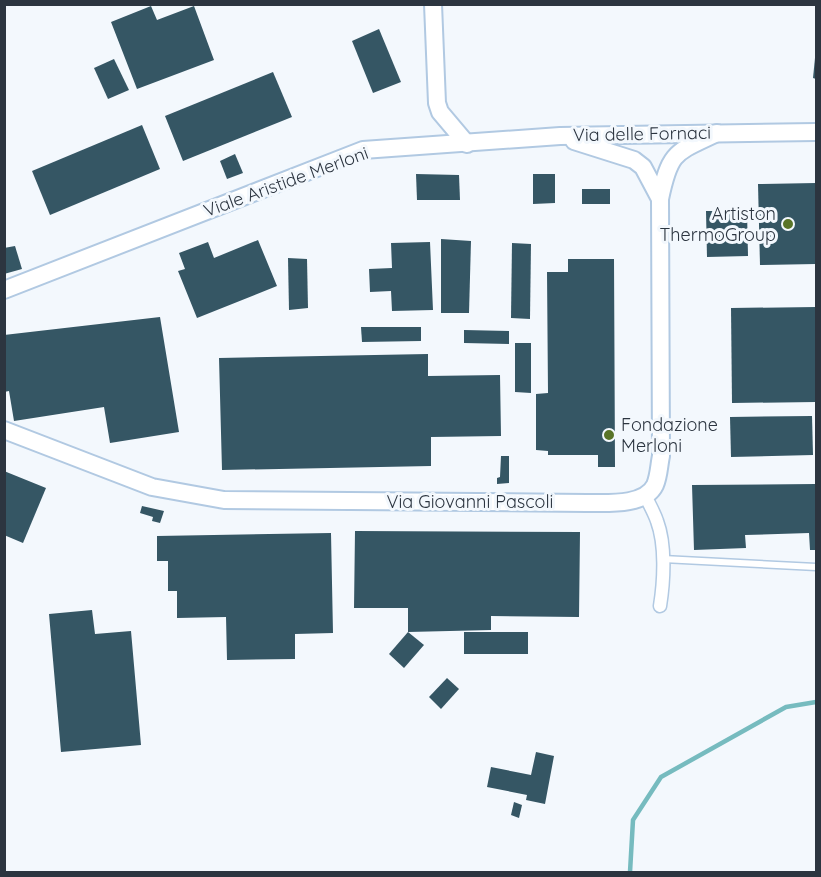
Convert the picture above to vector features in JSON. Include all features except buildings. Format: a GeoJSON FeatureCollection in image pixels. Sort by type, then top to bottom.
{"type":"FeatureCollection","features":[{"type":"Feature","properties":{"kind":"main road"},"geometry":{"type":"LineString","coordinates":[[433,4],[437,103],[440,111],[467,144]]}},
{"type":"Feature","properties":{"kind":"main road","name":"Via delle Fornaci"},"geometry":{"type":"LineString","coordinates":[[467,144],[560,136],[816,132]]}},
{"type":"Feature","properties":{"kind":"main road"},"geometry":{"type":"LineString","coordinates":[[645,495],[655,486],[661,456],[660,199],[667,170],[674,157],[685,148],[717,133]]}},
{"type":"Feature","properties":{"kind":"main road"},"geometry":{"type":"LineString","coordinates":[[560,136],[634,160],[643,167],[660,199]]}},
{"type":"Feature","properties":{"kind":"main road","name":"Viale Aristide Merloni"},"geometry":{"type":"LineString","coordinates":[[4,290],[363,150],[467,144]]}},
{"type":"Feature","properties":{"kind":"main road","name":"Via Giovanni Pascoli"},"geometry":{"type":"LineString","coordinates":[[4,430],[152,488],[224,500],[587,503],[627,502],[645,495]]}},
{"type":"Feature","properties":{"kind":"street"},"geometry":{"type":"LineString","coordinates":[[645,495],[658,523],[663,559],[663,588],[660,606]]}},
{"type":"Feature","properties":{"kind":"lane"},"geometry":{"type":"LineString","coordinates":[[663,559],[816,567]]}},
{"type":"Feature","properties":{"kind":"waterway"},"geometry":{"type":"LineString","coordinates":[[630,872],[633,820],[661,777],[786,707],[816,702]]}},
{"type":"Feature","properties":{"kind":"place","name":"Artiston ThermoGroup"},"geometry":{"type":"Point","coordinates":[788,224]}},
{"type":"Feature","properties":{"kind":"place","name":"Fondazione Merloni"},"geometry":{"type":"Point","coordinates":[609,435]}}]}
